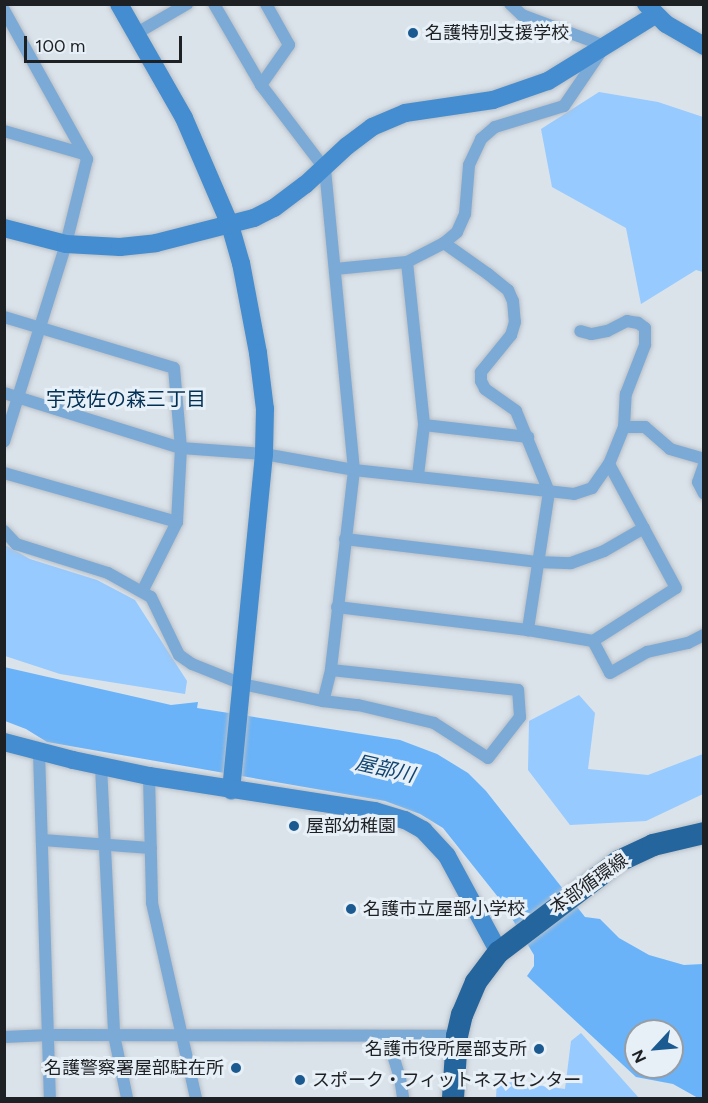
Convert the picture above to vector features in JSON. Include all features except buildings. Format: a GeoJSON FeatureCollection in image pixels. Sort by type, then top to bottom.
{"type":"FeatureCollection","features":[{"type":"Feature","properties":{"kind":"highway","name":"本部循環線"},"geometry":{"type":"LineString","coordinates":[[453,1098],[457,1036],[462,1015],[476,982],[499,952],[599,874],[638,851],[704,832]]}},
{"type":"Feature","properties":{"kind":"street"},"geometry":{"type":"LineString","coordinates":[[119,4],[184,118],[230,225],[241,263],[258,353],[265,409],[264,454],[241,707],[231,785]]}},
{"type":"Feature","properties":{"kind":"street"},"geometry":{"type":"LineString","coordinates":[[136,33],[188,4]]}},
{"type":"Feature","properties":{"kind":"street"},"geometry":{"type":"LineString","coordinates":[[214,4],[261,85],[325,169],[354,470],[331,670],[323,701]]}},
{"type":"Feature","properties":{"kind":"street"},"geometry":{"type":"LineString","coordinates":[[261,85],[289,45],[266,4]]}},
{"type":"Feature","properties":{"kind":"street"},"geometry":{"type":"LineString","coordinates":[[510,4],[522,15],[604,46]]}},
{"type":"Feature","properties":{"kind":"street"},"geometry":{"type":"LineString","coordinates":[[4,10],[87,159],[66,244],[4,442]]}},
{"type":"Feature","properties":{"kind":"street"},"geometry":{"type":"LineString","coordinates":[[4,228],[66,244],[120,247],[156,243],[230,225],[274,208],[325,169],[347,146],[372,127],[405,113],[493,100],[548,81],[604,46],[651,10],[666,24],[704,45]]}},
{"type":"Feature","properties":{"kind":"street"},"geometry":{"type":"LineString","coordinates":[[335,269],[407,262],[444,243],[457,232],[465,214],[470,165],[481,139],[495,127],[564,106],[604,46]]}},
{"type":"Feature","properties":{"kind":"street"},"geometry":{"type":"LineString","coordinates":[[4,131],[84,154]]}},
{"type":"Feature","properties":{"kind":"street"},"geometry":{"type":"LineString","coordinates":[[444,243],[508,290],[513,301],[515,322],[511,335],[481,372],[481,381],[485,389],[516,411],[549,492],[528,630]]}},
{"type":"Feature","properties":{"kind":"street"},"geometry":{"type":"LineString","coordinates":[[407,262],[424,425],[418,475]]}},
{"type":"Feature","properties":{"kind":"street"},"geometry":{"type":"LineString","coordinates":[[4,317],[174,368],[181,448],[177,522],[142,592]]}},
{"type":"Feature","properties":{"kind":"street"},"geometry":{"type":"LineString","coordinates":[[4,393],[181,448],[264,454],[354,470],[418,475],[574,494],[592,488],[609,464],[624,427],[626,394],[645,345],[645,328],[638,323],[627,321],[607,331],[591,334],[580,331]]}},
{"type":"Feature","properties":{"kind":"street"},"geometry":{"type":"LineString","coordinates":[[424,425],[528,437]]}},
{"type":"Feature","properties":{"kind":"street"},"geometry":{"type":"LineString","coordinates":[[624,427],[645,427],[670,449],[704,459]]}},
{"type":"Feature","properties":{"kind":"street"},"geometry":{"type":"LineString","coordinates":[[337,607],[528,630],[593,641],[675,588],[609,464]]}},
{"type":"Feature","properties":{"kind":"street"},"geometry":{"type":"LineString","coordinates":[[704,465],[698,482],[704,494]]}},
{"type":"Feature","properties":{"kind":"street"},"geometry":{"type":"LineString","coordinates":[[4,473],[177,522]]}},
{"type":"Feature","properties":{"kind":"street"},"geometry":{"type":"LineString","coordinates":[[345,539],[537,562],[571,563],[604,551],[644,528]]}},
{"type":"Feature","properties":{"kind":"street"},"geometry":{"type":"LineString","coordinates":[[4,531],[16,544],[108,573],[151,597],[179,654],[192,664],[242,684],[323,701],[358,705],[434,723],[488,758],[520,717],[518,690],[331,670]]}},
{"type":"Feature","properties":{"kind":"street"},"geometry":{"type":"LineString","coordinates":[[593,641],[610,672],[647,652],[688,643],[704,635]]}},
{"type":"Feature","properties":{"kind":"street"},"geometry":{"type":"LineString","coordinates":[[4,742],[149,776],[231,785],[375,811],[405,820],[423,830],[447,856],[499,952]]}},
{"type":"Feature","properties":{"kind":"street"},"geometry":{"type":"LineString","coordinates":[[39,752],[50,1035],[50,1098]]}},
{"type":"Feature","properties":{"kind":"street"},"geometry":{"type":"LineString","coordinates":[[101,766],[114,1035],[127,1098]]}},
{"type":"Feature","properties":{"kind":"street"},"geometry":{"type":"LineString","coordinates":[[149,776],[152,903],[195,1098]]}},
{"type":"Feature","properties":{"kind":"street"},"geometry":{"type":"LineString","coordinates":[[42,840],[151,848]]}},
{"type":"Feature","properties":{"kind":"street"},"geometry":{"type":"LineString","coordinates":[[4,1038],[50,1035],[457,1036]]}},
{"type":"Feature","properties":{"kind":"street"},"geometry":{"type":"LineString","coordinates":[[387,1036],[404,1098]]}},
{"type":"Feature","properties":{"kind":"shaded area"},"geometry":{"type":"Polygon","coordinates":[[[599,92],[658,102],[703,117],[703,272],[696,270],[641,304],[626,228],[552,187],[541,129],[599,92]]]}},
{"type":"Feature","properties":{"kind":"shaded area"},"geometry":{"type":"Polygon","coordinates":[[[5,545],[30,559],[97,580],[135,600],[187,681],[185,694],[60,674],[5,656],[5,545]]]}},
{"type":"Feature","properties":{"kind":"shaded area"},"geometry":{"type":"Polygon","coordinates":[[[579,695],[595,713],[588,769],[648,775],[703,754],[703,794],[646,821],[570,825],[528,770],[529,721],[579,695]]]}},
{"type":"Feature","properties":{"kind":"shaded area"},"geometry":{"type":"Polygon","coordinates":[[[581,1033],[639,1098],[496,1098],[497,1080],[565,1089],[571,1041],[581,1033]]]}},
{"type":"Feature","properties":{"kind":"water","name":"屋部川"},"geometry":{"type":"Polygon","coordinates":[[[4,667],[171,705],[198,702],[197,708],[400,740],[437,754],[468,773],[486,791],[585,917],[600,919],[619,938],[649,955],[684,965],[703,964],[703,1098],[698,1098],[673,1084],[647,1079],[684,1079],[684,1019],[624,1019],[624,1066],[527,976],[534,966],[534,955],[502,902],[443,828],[420,814],[385,801],[47,742],[26,729],[5,721],[4,667]]]}},
{"type":"Feature","properties":{"kind":"place","name":"名護特別支援学校"},"geometry":{"type":"Point","coordinates":[413,33]}},
{"type":"Feature","properties":{"kind":"place","name":"屋部幼稚園"},"geometry":{"type":"Point","coordinates":[294,826]}},
{"type":"Feature","properties":{"kind":"place","name":"名護市立屋部小学校"},"geometry":{"type":"Point","coordinates":[351,909]}},
{"type":"Feature","properties":{"kind":"place","name":"名護市役所屋部支所"},"geometry":{"type":"Point","coordinates":[539,1049]}},
{"type":"Feature","properties":{"kind":"place","name":"名護警察署屋部駐在所"},"geometry":{"type":"Point","coordinates":[236,1068]}},
{"type":"Feature","properties":{"kind":"place","name":"スポーク・フィットネスセンター"},"geometry":{"type":"Point","coordinates":[300,1080]}},
{"type":"Feature","properties":{"kind":"district","name":"宇茂佐の森三丁目"},"geometry":{"type":"Point","coordinates":[126,399]}}]}
